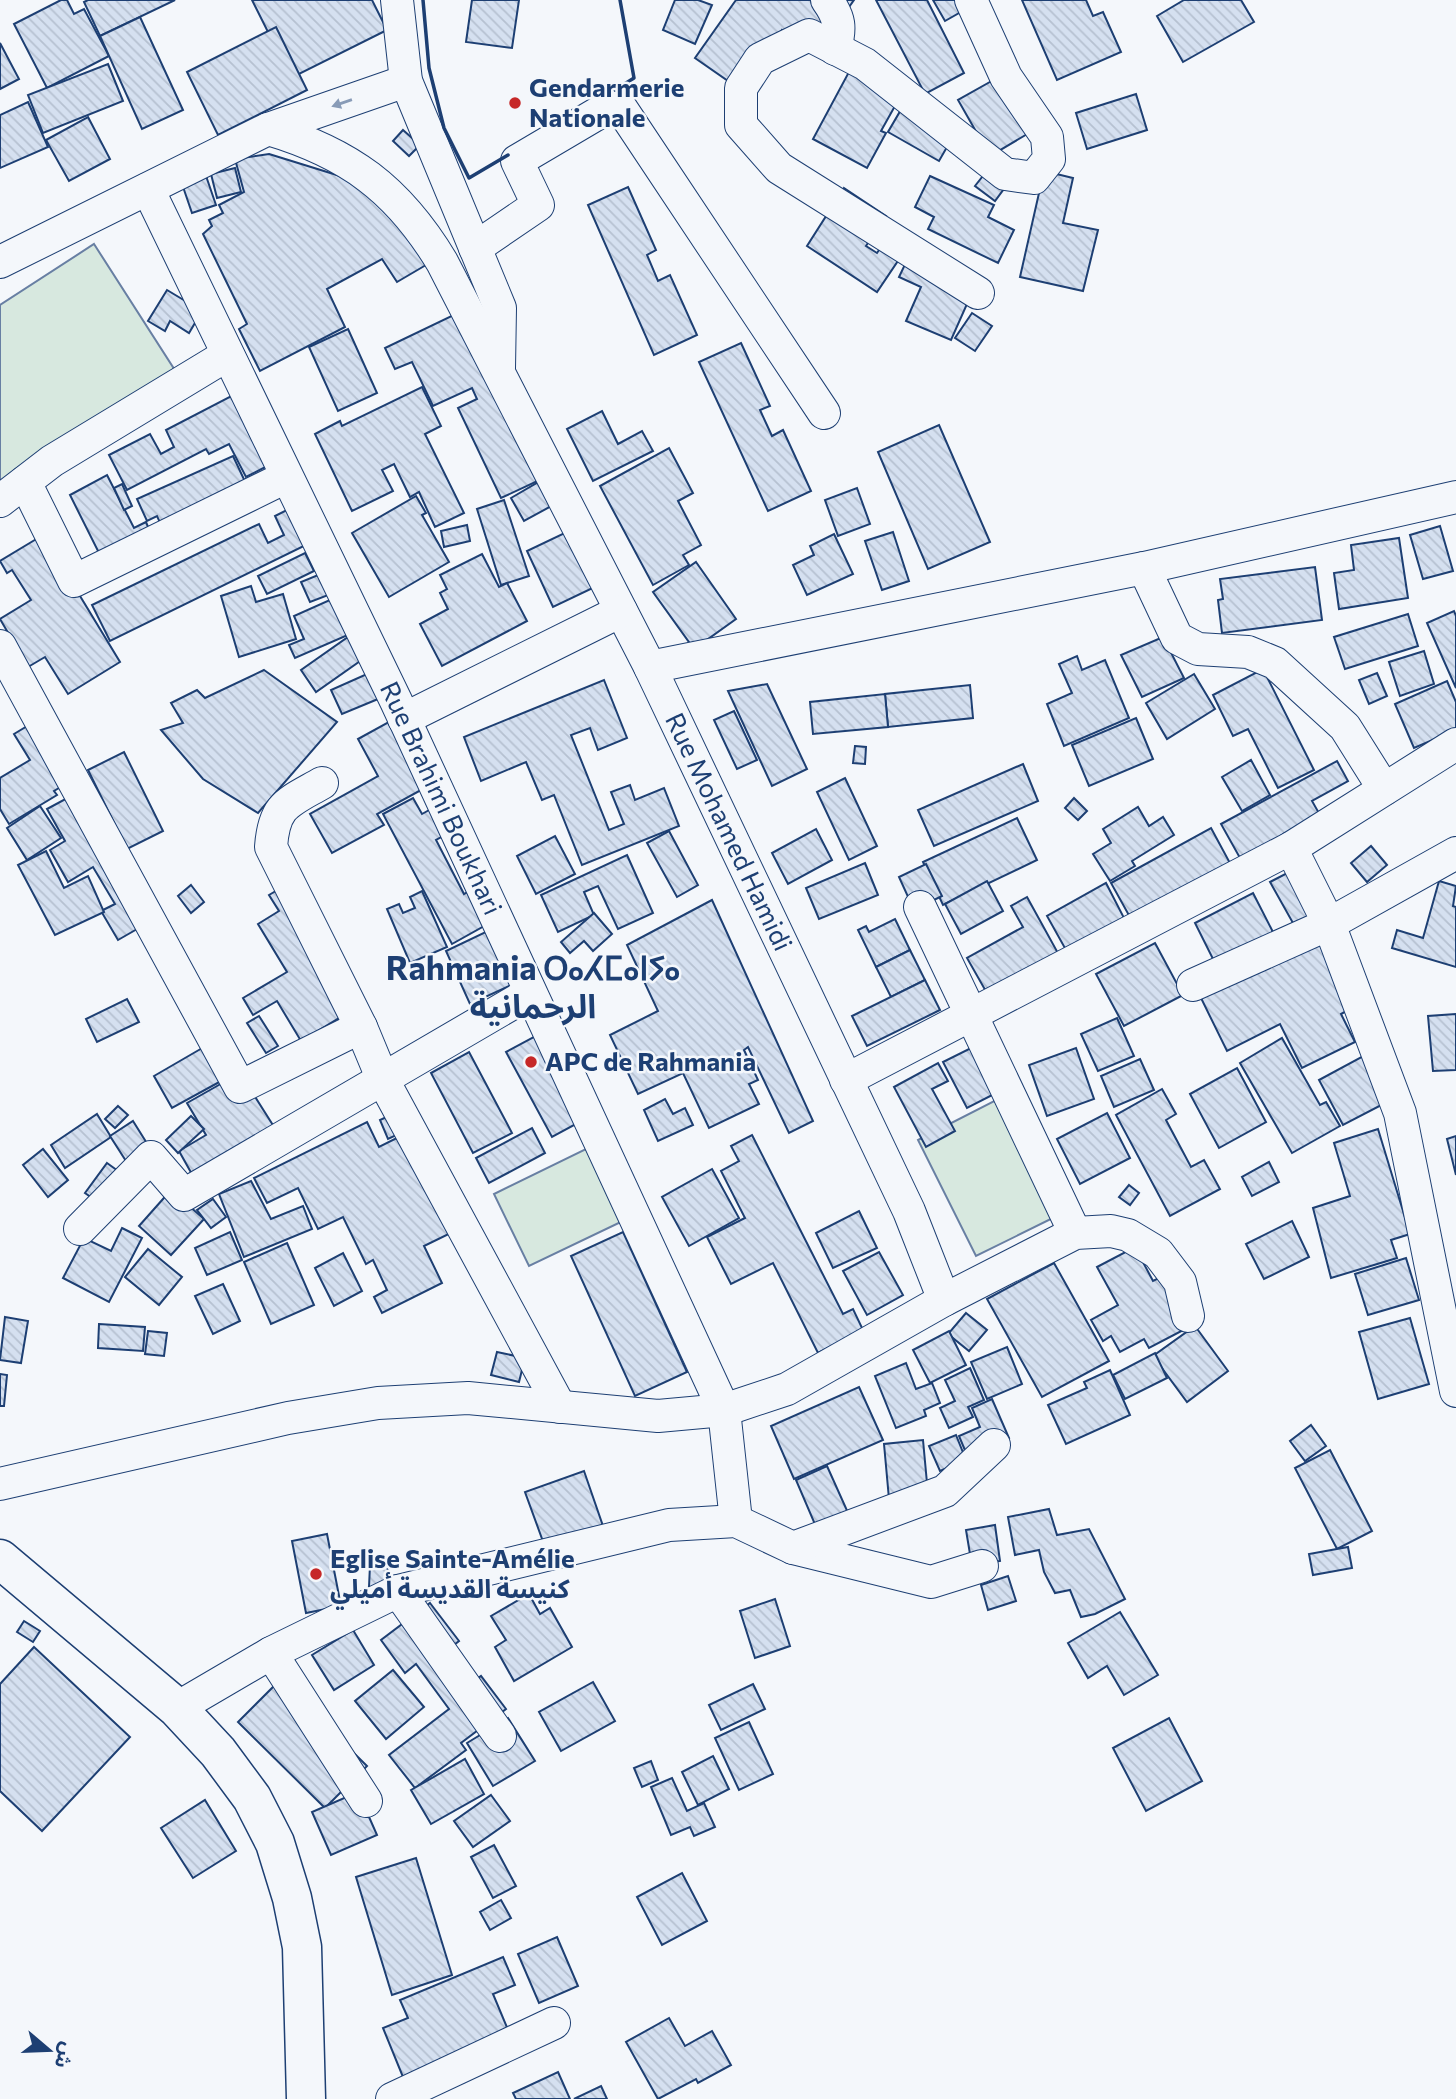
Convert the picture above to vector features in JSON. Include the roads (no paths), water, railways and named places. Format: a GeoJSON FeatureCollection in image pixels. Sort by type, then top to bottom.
{"type":"FeatureCollection","features":[{"type":"Feature","properties":{"kind":"main road"},"geometry":{"type":"LineString","coordinates":[[0,1559],[177,1708],[218,1752],[252,1798],[275,1843],[292,1898],[302,1947],[306,2099]]}},
{"type":"Feature","properties":{"kind":"street"},"geometry":{"type":"LineString","coordinates":[[397,0],[406,81],[500,307],[499,371]]}},
{"type":"Feature","properties":{"kind":"street"},"geometry":{"type":"LineString","coordinates":[[827,0],[837,14],[840,31],[835,49]]}},
{"type":"Feature","properties":{"kind":"street"},"geometry":{"type":"LineString","coordinates":[[971,0],[1006,77],[1047,137],[1049,159],[1034,177],[1005,174],[865,64],[808,35],[761,59],[741,88],[741,125],[779,168],[978,293]]}},
{"type":"Feature","properties":{"kind":"street"},"geometry":{"type":"LineString","coordinates":[[0,262],[268,129],[406,81]]}},
{"type":"Feature","properties":{"kind":"street"},"geometry":{"type":"LineString","coordinates":[[475,248],[538,205],[517,161],[617,102],[824,413]]}},
{"type":"Feature","properties":{"kind":"street","name":"Rue Mohamed Hamidi"},"geometry":{"type":"LineString","coordinates":[[268,129],[338,156],[382,186],[405,209],[442,262],[650,667],[909,1211],[944,1300]]}},
{"type":"Feature","properties":{"kind":"street","name":"Rue Brahimi Boukhari"},"geometry":{"type":"LineString","coordinates":[[148,189],[404,719],[724,1410],[736,1521]]}},
{"type":"Feature","properties":{"kind":"street"},"geometry":{"type":"LineString","coordinates":[[0,501],[52,461],[227,355]]}},
{"type":"Feature","properties":{"kind":"street"},"geometry":{"type":"LineString","coordinates":[[25,482],[74,581],[286,477]]}},
{"type":"Feature","properties":{"kind":"street"},"geometry":{"type":"LineString","coordinates":[[650,667],[1144,568],[1456,497]]}},
{"type":"Feature","properties":{"kind":"street"},"geometry":{"type":"LineString","coordinates":[[1144,568],[1177,638],[1198,649],[1248,652],[1275,663],[1345,727],[1384,789]]}},
{"type":"Feature","properties":{"kind":"street"},"geometry":{"type":"LineString","coordinates":[[404,719],[621,611]]}},
{"type":"Feature","properties":{"kind":"street"},"geometry":{"type":"LineString","coordinates":[[0,646],[240,1087],[361,1027]]}},
{"type":"Feature","properties":{"kind":"street"},"geometry":{"type":"LineString","coordinates":[[846,1080],[1291,848],[1456,744]]}},
{"type":"Feature","properties":{"kind":"street"},"geometry":{"type":"LineString","coordinates":[[322,783],[288,803],[273,820],[271,847],[361,1027],[383,1080],[561,1407]]}},
{"type":"Feature","properties":{"kind":"street"},"geometry":{"type":"LineString","coordinates":[[1291,848],[1329,924],[1400,1113],[1456,1391]]}},
{"type":"Feature","properties":{"kind":"street"},"geometry":{"type":"LineString","coordinates":[[1193,985],[1329,924],[1456,853]]}},
{"type":"Feature","properties":{"kind":"street"},"geometry":{"type":"LineString","coordinates":[[920,906],[1075,1233]]}},
{"type":"Feature","properties":{"kind":"street"},"geometry":{"type":"LineString","coordinates":[[80,1229],[151,1157],[184,1195],[530,993]]}},
{"type":"Feature","properties":{"kind":"street"},"geometry":{"type":"LineString","coordinates":[[0,1484],[289,1418],[367,1404],[468,1398],[658,1416],[724,1410],[787,1389],[944,1300],[1075,1233],[1102,1231],[1128,1235],[1158,1253],[1180,1282],[1188,1316]]}},
{"type":"Feature","properties":{"kind":"street"},"geometry":{"type":"LineString","coordinates":[[793,1548],[945,1491],[994,1444]]}},
{"type":"Feature","properties":{"kind":"street"},"geometry":{"type":"LineString","coordinates":[[177,1708],[271,1653],[398,1591],[669,1525],[736,1521],[793,1548],[931,1582],[982,1566]]}},
{"type":"Feature","properties":{"kind":"street"},"geometry":{"type":"LineString","coordinates":[[398,1591],[500,1736]]}},
{"type":"Feature","properties":{"kind":"street"},"geometry":{"type":"LineString","coordinates":[[271,1653],[366,1801]]}},
{"type":"Feature","properties":{"kind":"street"},"geometry":{"type":"LineString","coordinates":[[392,2099],[554,2024]]}},
{"type":"Feature","properties":{"kind":"place","name":"Gendarmerie Nationale"},"geometry":{"type":"Point","coordinates":[515,103]}},
{"type":"Feature","properties":{"kind":"place","name":"APC de Rahmania"},"geometry":{"type":"Point","coordinates":[531,1062]}},
{"type":"Feature","properties":{"kind":"place","name":"Eglise Sainte-Amélie كنيسة القديسة أميلي"},"geometry":{"type":"Point","coordinates":[316,1574]}},
{"type":"Feature","properties":{"kind":"district","name":"Rahmania ⵔⴰⵃⵎⴰⵏⵢⴰ الرحمانية"},"geometry":{"type":"Point","coordinates":[533,987]}}]}
